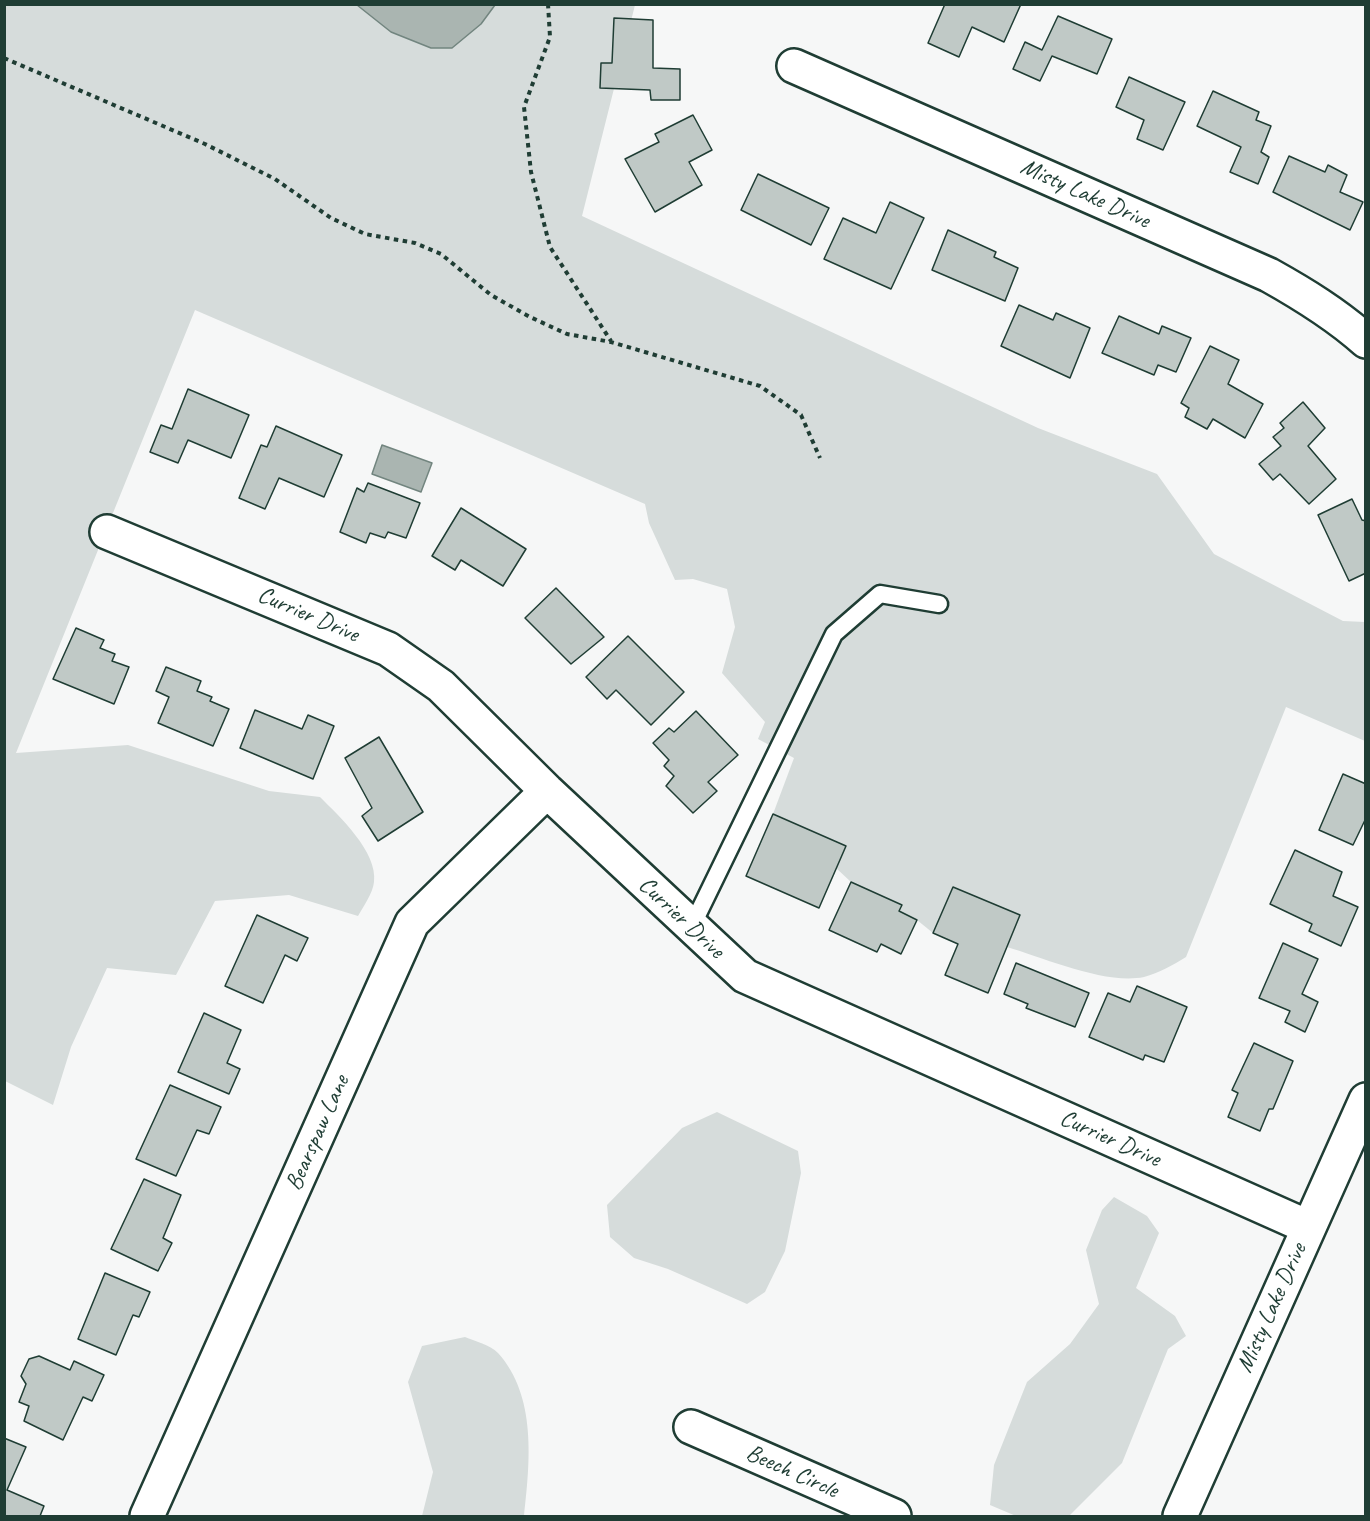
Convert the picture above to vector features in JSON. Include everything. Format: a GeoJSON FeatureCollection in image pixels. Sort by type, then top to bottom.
{"type":"FeatureCollection","features":[{"type":"Feature","properties":{"kind":"street","name":"Misty Lake Drive"},"geometry":{"type":"LineString","coordinates":[[794,66],[1269,275],[1314,300],[1341,319],[1365,341]]}},
{"type":"Feature","properties":{"kind":"street","name":"Currier Drive"},"geometry":{"type":"LineString","coordinates":[[107,531],[388,649],[441,686],[690,928],[745,976],[1308,1227]]}},
{"type":"Feature","properties":{"kind":"street","name":"Bearspaw Lane"},"geometry":{"type":"LineString","coordinates":[[147,1516],[412,922],[547,791]]}},
{"type":"Feature","properties":{"kind":"street","name":"Misty Lake Drive"},"geometry":{"type":"LineString","coordinates":[[1180,1516],[1365,1100]]}},
{"type":"Feature","properties":{"kind":"street","name":"Beech Circle"},"geometry":{"type":"LineString","coordinates":[[691,1427],[894,1516]]}},
{"type":"Feature","properties":{"kind":"lane"},"geometry":{"type":"LineString","coordinates":[[690,928],[834,634],[880,594],[939,604]]}},
{"type":"Feature","properties":{"kind":"path"},"geometry":{"type":"LineString","coordinates":[[548,4],[550,37],[524,107],[531,172],[550,247],[611,342]]}},
{"type":"Feature","properties":{"kind":"path"},"geometry":{"type":"LineString","coordinates":[[4,58],[206,144],[275,179],[331,218],[365,234],[415,243],[441,254],[491,294],[530,317],[567,334],[611,342],[760,386],[801,415],[820,458]]}},
{"type":"Feature","properties":{"kind":"shaded area"},"geometry":{"type":"Polygon","coordinates":[[[4,5],[635,5],[582,216],[1038,428],[1157,474],[1214,554],[1343,621],[1365,622],[1365,741],[1286,707],[1186,957],[1160,971],[1144,977],[1112,977],[1075,969],[1007,947],[1020,915],[953,887],[933,933],[917,920],[899,911],[902,905],[851,882],[836,868],[845,846],[773,814],[794,758],[758,739],[765,722],[722,673],[735,627],[727,589],[693,579],[675,580],[649,523],[645,504],[195,310],[16,753],[128,745],[269,791],[320,797],[356,835],[364,847],[374,871],[374,882],[368,900],[358,916],[289,895],[215,901],[176,975],[107,968],[71,1047],[53,1105],[5,1081],[4,5]]]}},
{"type":"Feature","properties":{"kind":"shaded area"},"geometry":{"type":"Polygon","coordinates":[[[357,5],[495,5],[481,24],[452,48],[431,48],[391,32],[357,5]]]}},
{"type":"Feature","properties":{"kind":"shaded area"},"geometry":{"type":"Polygon","coordinates":[[[382,445],[432,463],[421,492],[372,474],[382,445]]]}},
{"type":"Feature","properties":{"kind":"shaded area"},"geometry":{"type":"Polygon","coordinates":[[[717,1112],[798,1151],[801,1173],[785,1251],[765,1292],[747,1304],[668,1269],[634,1258],[610,1237],[607,1205],[682,1128],[717,1112]]]}},
{"type":"Feature","properties":{"kind":"shaded area"},"geometry":{"type":"Polygon","coordinates":[[[1114,1197],[1147,1216],[1159,1233],[1136,1288],[1175,1316],[1186,1336],[1168,1349],[1122,1463],[1069,1516],[1016,1516],[990,1505],[994,1465],[1027,1382],[1070,1344],[1099,1304],[1086,1250],[1102,1210],[1114,1197]]]}},
{"type":"Feature","properties":{"kind":"shaded area"},"geometry":{"type":"Polygon","coordinates":[[[465,1337],[495,1350],[511,1370],[519,1389],[525,1409],[529,1452],[524,1516],[422,1516],[433,1472],[408,1382],[422,1346],[465,1337]]]}},
{"type":"Feature","properties":{"kind":"building"},"geometry":{"type":"Polygon","coordinates":[[[945,4],[1021,4],[1004,42],[972,27],[959,57],[928,43],[945,4]]]}},
{"type":"Feature","properties":{"kind":"building"},"geometry":{"type":"Polygon","coordinates":[[[1058,16],[1112,39],[1097,74],[1052,56],[1040,81],[1013,69],[1025,42],[1042,50],[1058,16]]]}},
{"type":"Feature","properties":{"kind":"building"},"geometry":{"type":"Polygon","coordinates":[[[614,18],[653,20],[653,68],[680,69],[680,100],[651,100],[650,90],[600,88],[601,63],[612,63],[614,18]]]}},
{"type":"Feature","properties":{"kind":"building"},"geometry":{"type":"Polygon","coordinates":[[[1129,77],[1185,102],[1163,150],[1137,139],[1144,120],[1116,107],[1129,77]]]}},
{"type":"Feature","properties":{"kind":"building"},"geometry":{"type":"Polygon","coordinates":[[[1213,91],[1259,112],[1256,120],[1271,126],[1261,152],[1269,157],[1258,184],[1230,172],[1241,147],[1197,126],[1213,91]]]}},
{"type":"Feature","properties":{"kind":"building"},"geometry":{"type":"Polygon","coordinates":[[[693,115],[712,150],[689,162],[702,185],[655,212],[625,159],[659,142],[655,134],[693,115]]]}},
{"type":"Feature","properties":{"kind":"building"},"geometry":{"type":"Polygon","coordinates":[[[1289,156],[1325,172],[1328,165],[1347,175],[1340,192],[1363,202],[1350,230],[1273,192],[1289,156]]]}},
{"type":"Feature","properties":{"kind":"building"},"geometry":{"type":"Polygon","coordinates":[[[758,174],[829,208],[811,245],[741,210],[758,174]]]}},
{"type":"Feature","properties":{"kind":"building"},"geometry":{"type":"Polygon","coordinates":[[[890,202],[924,218],[891,289],[824,259],[843,218],[876,233],[890,202]]]}},
{"type":"Feature","properties":{"kind":"building"},"geometry":{"type":"Polygon","coordinates":[[[948,230],[996,252],[994,257],[1018,268],[1005,301],[932,270],[948,230]]]}},
{"type":"Feature","properties":{"kind":"building"},"geometry":{"type":"Polygon","coordinates":[[[1019,305],[1053,320],[1056,313],[1090,328],[1070,378],[1001,346],[1019,305]]]}},
{"type":"Feature","properties":{"kind":"building"},"geometry":{"type":"Polygon","coordinates":[[[1119,316],[1159,334],[1162,326],[1191,338],[1176,372],[1158,365],[1154,375],[1102,353],[1119,316]]]}},
{"type":"Feature","properties":{"kind":"building"},"geometry":{"type":"Polygon","coordinates":[[[1210,346],[1239,360],[1228,384],[1263,404],[1245,438],[1213,419],[1207,429],[1185,417],[1189,408],[1181,403],[1210,346]]]}},
{"type":"Feature","properties":{"kind":"building"},"geometry":{"type":"Polygon","coordinates":[[[188,389],[249,415],[231,458],[188,440],[178,463],[150,452],[161,425],[172,429],[188,389]]]}},
{"type":"Feature","properties":{"kind":"building"},"geometry":{"type":"Polygon","coordinates":[[[1303,402],[1325,428],[1308,446],[1336,479],[1309,504],[1280,474],[1273,480],[1259,464],[1281,446],[1273,437],[1284,428],[1280,423],[1303,402]]]}},
{"type":"Feature","properties":{"kind":"building"},"geometry":{"type":"Polygon","coordinates":[[[276,426],[342,455],[324,497],[279,478],[265,509],[239,498],[261,445],[267,447],[276,426]]]}},
{"type":"Feature","properties":{"kind":"building"},"geometry":{"type":"Polygon","coordinates":[[[368,483],[420,503],[406,538],[388,532],[385,538],[370,533],[366,543],[340,532],[357,488],[364,492],[368,483]]]}},
{"type":"Feature","properties":{"kind":"building"},"geometry":{"type":"Polygon","coordinates":[[[1352,499],[1362,520],[1366,521],[1366,573],[1349,581],[1318,515],[1352,499]]]}},
{"type":"Feature","properties":{"kind":"building"},"geometry":{"type":"Polygon","coordinates":[[[461,508],[526,549],[503,586],[461,560],[455,570],[432,556],[461,508]]]}},
{"type":"Feature","properties":{"kind":"building"},"geometry":{"type":"Polygon","coordinates":[[[556,588],[604,637],[571,664],[525,618],[556,588]]]}},
{"type":"Feature","properties":{"kind":"building"},"geometry":{"type":"Polygon","coordinates":[[[76,628],[104,640],[100,648],[115,654],[112,661],[129,667],[114,704],[53,679],[76,628]]]}},
{"type":"Feature","properties":{"kind":"building"},"geometry":{"type":"Polygon","coordinates":[[[628,636],[684,692],[651,725],[616,690],[607,699],[586,677],[628,636]]]}},
{"type":"Feature","properties":{"kind":"building"},"geometry":{"type":"Polygon","coordinates":[[[166,667],[201,681],[197,691],[212,697],[210,701],[229,709],[213,746],[158,723],[169,697],[156,691],[166,667]]]}},
{"type":"Feature","properties":{"kind":"building"},"geometry":{"type":"Polygon","coordinates":[[[255,710],[302,729],[308,715],[334,726],[313,779],[240,748],[255,710]]]}},
{"type":"Feature","properties":{"kind":"building"},"geometry":{"type":"Polygon","coordinates":[[[696,711],[738,755],[708,782],[717,791],[693,813],[666,786],[674,776],[664,766],[669,760],[653,743],[669,728],[674,732],[696,711]]]}},
{"type":"Feature","properties":{"kind":"building"},"geometry":{"type":"Polygon","coordinates":[[[379,737],[423,812],[378,841],[362,816],[372,808],[345,758],[379,737]]]}},
{"type":"Feature","properties":{"kind":"building"},"geometry":{"type":"Polygon","coordinates":[[[1343,774],[1366,784],[1366,818],[1353,845],[1319,830],[1343,774]]]}},
{"type":"Feature","properties":{"kind":"building"},"geometry":{"type":"Polygon","coordinates":[[[773,814],[846,846],[819,908],[746,876],[773,814]]]}},
{"type":"Feature","properties":{"kind":"building"},"geometry":{"type":"Polygon","coordinates":[[[1295,850],[1342,872],[1333,896],[1358,907],[1341,946],[1309,931],[1312,924],[1270,904],[1295,850]]]}},
{"type":"Feature","properties":{"kind":"building"},"geometry":{"type":"Polygon","coordinates":[[[851,882],[902,905],[899,911],[917,920],[901,954],[881,944],[877,952],[829,930],[851,882]]]}},
{"type":"Feature","properties":{"kind":"building"},"geometry":{"type":"Polygon","coordinates":[[[953,887],[1020,915],[988,993],[945,975],[958,944],[933,933],[953,887]]]}},
{"type":"Feature","properties":{"kind":"building"},"geometry":{"type":"Polygon","coordinates":[[[257,915],[308,938],[297,961],[285,955],[263,1003],[225,986],[257,915]]]}},
{"type":"Feature","properties":{"kind":"building"},"geometry":{"type":"Polygon","coordinates":[[[1283,943],[1318,959],[1302,994],[1318,1002],[1305,1032],[1285,1022],[1290,1011],[1259,998],[1283,943]]]}},
{"type":"Feature","properties":{"kind":"building"},"geometry":{"type":"Polygon","coordinates":[[[1016,963],[1089,993],[1075,1027],[1026,1008],[1028,1004],[1004,994],[1016,963]]]}},
{"type":"Feature","properties":{"kind":"building"},"geometry":{"type":"Polygon","coordinates":[[[1137,986],[1187,1007],[1164,1062],[1145,1055],[1143,1060],[1089,1037],[1108,993],[1130,1002],[1137,986]]]}},
{"type":"Feature","properties":{"kind":"building"},"geometry":{"type":"Polygon","coordinates":[[[204,1013],[241,1030],[227,1063],[240,1069],[229,1094],[178,1072],[204,1013]]]}},
{"type":"Feature","properties":{"kind":"building"},"geometry":{"type":"Polygon","coordinates":[[[1254,1043],[1293,1061],[1273,1109],[1269,1109],[1260,1131],[1228,1117],[1238,1093],[1232,1090],[1254,1043]]]}},
{"type":"Feature","properties":{"kind":"building"},"geometry":{"type":"Polygon","coordinates":[[[170,1085],[221,1107],[209,1134],[197,1130],[176,1176],[136,1159],[170,1085]]]}},
{"type":"Feature","properties":{"kind":"building"},"geometry":{"type":"Polygon","coordinates":[[[144,1179],[181,1195],[163,1238],[172,1243],[158,1271],[111,1249],[144,1179]]]}},
{"type":"Feature","properties":{"kind":"building"},"geometry":{"type":"Polygon","coordinates":[[[105,1273],[150,1292],[139,1317],[133,1315],[116,1355],[78,1339],[105,1273]]]}},
{"type":"Feature","properties":{"kind":"building"},"geometry":{"type":"Polygon","coordinates":[[[39,1356],[70,1370],[74,1361],[104,1375],[92,1401],[83,1397],[63,1440],[24,1421],[29,1406],[19,1402],[26,1384],[21,1376],[29,1359],[39,1356]]]}},
{"type":"Feature","properties":{"kind":"building"},"geometry":{"type":"Polygon","coordinates":[[[4,1438],[26,1447],[7,1490],[44,1506],[40,1516],[4,1516],[4,1438]]]}}]}
